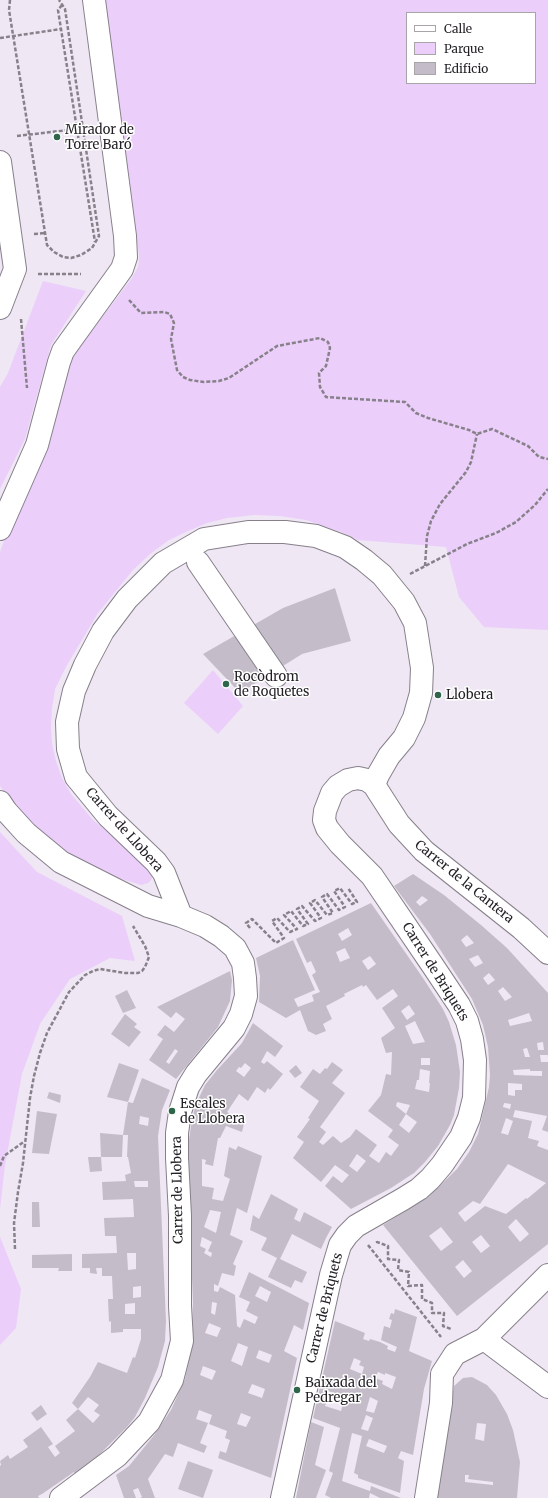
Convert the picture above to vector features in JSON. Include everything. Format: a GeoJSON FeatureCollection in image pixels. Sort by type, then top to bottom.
{"type":"FeatureCollection","features":[{"type":"Feature","properties":{"kind":"street"},"geometry":{"type":"LineString","coordinates":[[0,528],[37,444],[59,362],[72,337],[122,269],[126,257],[126,246],[94,0]]}},
{"type":"Feature","properties":{"kind":"street"},"geometry":{"type":"LineString","coordinates":[[0,162],[15,269],[0,308]]}},
{"type":"Feature","properties":{"kind":"street","name":"Carrer de Llobera"},"geometry":{"type":"LineString","coordinates":[[61,1498],[117,1456],[148,1422],[172,1380],[182,1341],[180,1306],[180,1216],[176,1158],[180,1112],[188,1088],[196,1074],[234,1028],[241,1014],[246,996],[243,963],[235,948],[221,936],[205,926],[181,916],[164,873],[156,862],[108,816],[76,777],[68,749],[67,722],[74,691],[85,664],[103,631],[127,599],[163,564],[204,539],[248,532],[285,532],[316,536],[345,547],[382,574],[404,602],[415,623],[422,668],[421,693],[414,718],[404,738],[389,756],[374,785]]}},
{"type":"Feature","properties":{"kind":"street"},"geometry":{"type":"LineString","coordinates":[[198,562],[276,676]]}},
{"type":"Feature","properties":{"kind":"street","name":"Carrer de Briquets"},"geometry":{"type":"LineString","coordinates":[[282,1498],[331,1275],[340,1246],[347,1235],[356,1226],[414,1192],[438,1170],[461,1137],[470,1118],[474,1098],[476,1078],[472,1039],[467,1021],[459,1005],[372,876],[333,836],[324,820],[328,800],[338,786],[348,780],[358,778],[367,780],[374,785]]}},
{"type":"Feature","properties":{"kind":"street","name":"Carrer de la Cantera"},"geometry":{"type":"LineString","coordinates":[[374,785],[399,824],[424,851],[521,928],[548,953]]}},
{"type":"Feature","properties":{"kind":"street"},"geometry":{"type":"LineString","coordinates":[[0,802],[26,833],[61,862],[148,906],[181,916]]}},
{"type":"Feature","properties":{"kind":"street"},"geometry":{"type":"LineString","coordinates":[[137,901],[159,887],[164,873]]}},
{"type":"Feature","properties":{"kind":"street"},"geometry":{"type":"LineString","coordinates":[[426,1498],[441,1403],[442,1374],[455,1354],[484,1339],[548,1275]]}},
{"type":"Feature","properties":{"kind":"street"},"geometry":{"type":"LineString","coordinates":[[484,1339],[548,1387]]}},
{"type":"Feature","properties":{"kind":"path"},"geometry":{"type":"LineString","coordinates":[[10,0],[10,20],[45,233],[48,245],[54,252],[71,258],[81,255],[92,248],[99,236],[65,9],[59,0]]}},
{"type":"Feature","properties":{"kind":"path"},"geometry":{"type":"LineString","coordinates":[[62,5],[58,10],[95,243]]}},
{"type":"Feature","properties":{"kind":"path"},"geometry":{"type":"LineString","coordinates":[[0,38],[61,29]]}},
{"type":"Feature","properties":{"kind":"path"},"geometry":{"type":"LineString","coordinates":[[17,136],[78,129]]}},
{"type":"Feature","properties":{"kind":"path"},"geometry":{"type":"LineString","coordinates":[[31,235],[45,233]]}},
{"type":"Feature","properties":{"kind":"path"},"geometry":{"type":"LineString","coordinates":[[34,274],[81,274]]}},
{"type":"Feature","properties":{"kind":"path"},"geometry":{"type":"LineString","coordinates":[[113,283],[141,313],[164,312],[170,314],[174,323],[171,339],[173,353],[177,370],[183,378],[204,382],[219,381],[229,378],[277,346],[320,338],[328,342],[330,348],[326,366],[319,373],[320,387],[326,397],[406,402],[416,413],[477,434],[492,429],[528,446],[539,457],[548,460]]}},
{"type":"Feature","properties":{"kind":"path"},"geometry":{"type":"LineString","coordinates":[[20,315],[23,329],[27,390]]}},
{"type":"Feature","properties":{"kind":"path"},"geometry":{"type":"LineString","coordinates":[[425,566],[427,536],[431,521],[440,504],[466,472],[471,462],[477,434]]}},
{"type":"Feature","properties":{"kind":"path"},"geometry":{"type":"LineString","coordinates":[[391,586],[403,577],[467,544],[496,533],[516,522],[535,505],[548,489]]}},
{"type":"Feature","properties":{"kind":"path"},"geometry":{"type":"LineString","coordinates":[[246,923],[252,919],[276,942],[284,938],[272,921],[277,918],[290,932],[297,929],[284,915],[291,912],[304,926],[308,924],[297,909],[302,906],[315,921],[321,918],[310,903],[315,900],[327,915],[333,912],[322,897],[327,894],[340,910],[345,907],[334,891],[340,888],[352,904],[357,902],[346,885]]}},
{"type":"Feature","properties":{"kind":"path"},"geometry":{"type":"LineString","coordinates":[[15,1249],[14,1223],[31,1091],[40,1053],[47,1033],[69,992],[76,983],[93,971],[100,969],[125,973],[138,973],[145,967],[149,957],[145,946],[133,926],[131,917],[137,901]]}},
{"type":"Feature","properties":{"kind":"path"},"geometry":{"type":"LineString","coordinates":[[0,1166],[4,1156],[25,1141]]}},
{"type":"Feature","properties":{"kind":"path"},"geometry":{"type":"LineString","coordinates":[[377,1237],[377,1242],[388,1246],[388,1259],[399,1260],[398,1270],[409,1272],[408,1286],[422,1285],[422,1299],[432,1303],[432,1314],[444,1313],[443,1326],[454,1329]]}},
{"type":"Feature","properties":{"kind":"path"},"geometry":{"type":"LineString","coordinates":[[364,1240],[443,1339]]}},
{"type":"Feature","properties":{"kind":"green space"},"geometry":{"type":"Polygon","coordinates":[[[99,0],[548,0],[548,630],[484,627],[459,597],[446,547],[358,540],[341,532],[306,520],[280,516],[254,515],[227,518],[207,523],[169,540],[150,554],[133,570],[98,613],[67,665],[55,689],[52,708],[52,744],[62,778],[71,794],[93,820],[146,863],[153,875],[148,883],[141,885],[112,876],[72,857],[36,828],[11,802],[0,786],[0,552],[72,357],[132,278],[138,267],[139,260],[99,0]]]}},
{"type":"Feature","properties":{"kind":"green space"},"geometry":{"type":"Polygon","coordinates":[[[43,281],[86,291],[51,345],[25,439],[0,489],[0,387],[8,373],[43,281]]]}},
{"type":"Feature","properties":{"kind":"green space"},"geometry":{"type":"Polygon","coordinates":[[[213,670],[243,706],[218,734],[184,703],[213,670]]]}},
{"type":"Feature","properties":{"kind":"green space"},"geometry":{"type":"Polygon","coordinates":[[[0,832],[37,872],[122,916],[135,961],[110,958],[70,979],[40,1024],[22,1074],[5,1165],[0,1209],[0,832]]]}},
{"type":"Feature","properties":{"kind":"green space"},"geometry":{"type":"Polygon","coordinates":[[[0,1237],[21,1289],[16,1328],[0,1345],[0,1237]]]}},
{"type":"Feature","properties":{"kind":"building"},"geometry":{"type":"Polygon","coordinates":[[[335,588],[351,641],[302,654],[240,693],[203,654],[283,608],[335,588]]]}},
{"type":"Feature","properties":{"kind":"building"},"geometry":{"type":"Polygon","coordinates":[[[413,874],[444,895],[507,948],[548,993],[548,1055],[540,1055],[541,1062],[548,1062],[548,1132],[542,1130],[547,1116],[515,1110],[513,1117],[532,1121],[528,1138],[539,1141],[537,1146],[548,1150],[548,1244],[457,1316],[383,1225],[427,1198],[457,1169],[469,1152],[478,1134],[489,1087],[490,1075],[488,1047],[483,1025],[472,999],[430,934],[394,886],[413,874]],[[422,896],[416,902],[420,906],[428,900],[422,896]],[[467,935],[461,940],[466,947],[474,943],[467,935]],[[478,955],[469,959],[475,967],[483,963],[478,955]],[[489,973],[483,978],[488,985],[495,980],[489,973]],[[503,987],[498,991],[505,1001],[512,997],[503,987]],[[529,1013],[508,1020],[510,1026],[532,1021],[529,1013]],[[543,1042],[537,1043],[538,1050],[544,1050],[543,1042]],[[527,1048],[523,1049],[525,1057],[530,1057],[527,1048]],[[530,1069],[513,1070],[514,1075],[542,1076],[542,1071],[530,1071],[530,1069]],[[508,1083],[508,1095],[515,1096],[515,1090],[522,1090],[522,1084],[508,1083]],[[504,1103],[503,1107],[510,1109],[511,1104],[504,1103]],[[506,1118],[501,1133],[508,1135],[513,1121],[506,1118]],[[508,1164],[480,1204],[473,1201],[458,1213],[465,1222],[485,1206],[506,1214],[546,1183],[508,1164]],[[516,1219],[508,1227],[520,1242],[529,1234],[516,1219]],[[441,1227],[429,1236],[441,1251],[453,1242],[441,1227]],[[481,1235],[472,1242],[481,1253],[490,1246],[481,1235]],[[463,1260],[455,1267],[464,1278],[472,1271],[463,1260]]]}},
{"type":"Feature","properties":{"kind":"building"},"geometry":{"type":"Polygon","coordinates":[[[371,903],[443,1009],[449,1022],[456,1045],[460,1072],[459,1088],[454,1115],[438,1146],[414,1173],[391,1188],[351,1209],[325,1186],[333,1176],[342,1183],[349,1175],[335,1165],[321,1182],[293,1158],[304,1142],[297,1137],[310,1119],[308,1118],[319,1101],[300,1087],[313,1069],[320,1074],[325,1068],[327,1069],[332,1062],[343,1070],[332,1083],[345,1093],[320,1127],[326,1132],[319,1142],[323,1145],[333,1136],[341,1143],[350,1137],[356,1129],[377,1145],[369,1156],[379,1163],[386,1152],[391,1156],[399,1145],[388,1137],[393,1130],[368,1111],[381,1095],[386,1074],[391,1075],[392,1052],[386,1053],[381,1038],[395,1028],[382,1008],[398,996],[393,989],[377,1000],[366,985],[363,987],[362,985],[344,994],[345,996],[326,1006],[332,1019],[323,1024],[326,1031],[316,1035],[308,1031],[300,1010],[286,1018],[259,1002],[260,976],[256,958],[293,940],[315,990],[294,999],[298,1007],[314,1001],[312,995],[320,992],[312,975],[316,972],[311,961],[307,963],[296,939],[371,903]],[[348,928],[338,934],[342,941],[352,935],[348,928]],[[345,948],[336,952],[340,962],[350,958],[345,948]],[[370,956],[362,961],[368,970],[376,964],[370,956]],[[409,1005],[401,1011],[407,1020],[415,1014],[409,1005]],[[415,1021],[405,1026],[413,1044],[425,1042],[415,1021]],[[421,1058],[421,1065],[430,1065],[430,1058],[421,1058]],[[420,1069],[419,1080],[417,1080],[415,1089],[429,1092],[430,1071],[420,1069]],[[397,1102],[396,1106],[406,1114],[410,1105],[397,1102]],[[406,1114],[399,1125],[409,1133],[417,1122],[406,1114]],[[357,1154],[349,1166],[357,1172],[366,1161],[357,1154]]]}},
{"type":"Feature","properties":{"kind":"building"},"geometry":{"type":"Polygon","coordinates":[[[230,971],[232,980],[230,1001],[218,1027],[176,1079],[149,1060],[163,1039],[157,1035],[165,1025],[174,1032],[185,1019],[176,1012],[171,1018],[157,1007],[230,971]],[[175,1049],[166,1062],[169,1064],[178,1051],[175,1049]]]}},
{"type":"Feature","properties":{"kind":"building"},"geometry":{"type":"Polygon","coordinates":[[[127,990],[136,1008],[123,1013],[115,996],[127,990]]]}},
{"type":"Feature","properties":{"kind":"building"},"geometry":{"type":"Polygon","coordinates":[[[125,1014],[137,1024],[134,1027],[141,1032],[129,1047],[111,1034],[125,1014]]]}},
{"type":"Feature","properties":{"kind":"building"},"geometry":{"type":"Polygon","coordinates":[[[253,1023],[283,1046],[275,1057],[267,1051],[261,1062],[264,1064],[267,1061],[283,1074],[270,1090],[268,1088],[265,1093],[257,1087],[248,1101],[239,1094],[227,1112],[244,1123],[242,1132],[226,1126],[220,1138],[218,1138],[213,1166],[205,1164],[206,1160],[202,1159],[202,1186],[214,1188],[212,1199],[223,1201],[230,1179],[224,1176],[229,1147],[236,1150],[238,1146],[262,1156],[247,1213],[237,1208],[230,1235],[243,1241],[233,1264],[236,1266],[234,1276],[222,1273],[218,1286],[214,1284],[214,1291],[218,1292],[220,1287],[235,1295],[237,1326],[240,1328],[244,1319],[255,1324],[258,1317],[246,1311],[250,1302],[239,1297],[249,1272],[309,1303],[303,1330],[294,1325],[284,1351],[297,1358],[271,1478],[218,1458],[220,1451],[226,1453],[230,1440],[225,1438],[227,1431],[209,1424],[212,1415],[199,1410],[196,1419],[208,1423],[200,1443],[207,1446],[204,1453],[178,1443],[173,1457],[165,1454],[148,1479],[155,1498],[140,1498],[142,1497],[138,1488],[133,1490],[136,1498],[124,1498],[116,1475],[129,1466],[155,1434],[171,1410],[185,1379],[191,1349],[193,1303],[187,1154],[192,1119],[196,1104],[205,1085],[242,1043],[253,1023]],[[245,1063],[236,1071],[244,1077],[251,1068],[245,1063]],[[210,1210],[204,1227],[216,1233],[221,1212],[210,1210]],[[202,1237],[200,1246],[206,1249],[204,1253],[211,1257],[212,1253],[208,1251],[212,1242],[202,1237]],[[260,1286],[255,1296],[267,1302],[271,1292],[260,1286]],[[212,1302],[211,1313],[215,1315],[217,1303],[212,1302]],[[209,1323],[205,1333],[217,1337],[221,1328],[209,1323]],[[238,1343],[231,1361],[242,1366],[248,1347],[238,1343]],[[259,1350],[256,1358],[269,1363],[272,1355],[259,1350]],[[203,1366],[200,1375],[212,1380],[216,1371],[203,1366]],[[252,1384],[248,1393],[262,1398],[265,1389],[252,1384]],[[241,1413],[237,1424],[246,1427],[251,1417],[241,1413]]]}},
{"type":"Feature","properties":{"kind":"building"},"geometry":{"type":"Polygon","coordinates":[[[119,1063],[139,1070],[128,1102],[107,1097],[119,1063]]]}},
{"type":"Feature","properties":{"kind":"building"},"geometry":{"type":"Polygon","coordinates":[[[296,1065],[302,1073],[295,1078],[289,1071],[296,1065]]]}},
{"type":"Feature","properties":{"kind":"building"},"geometry":{"type":"Polygon","coordinates":[[[142,1078],[170,1090],[162,1110],[158,1136],[166,1321],[165,1341],[158,1367],[135,1417],[96,1458],[75,1475],[74,1472],[38,1496],[39,1498],[0,1498],[0,1461],[8,1455],[10,1459],[28,1447],[23,1440],[41,1427],[53,1444],[48,1447],[55,1457],[60,1453],[55,1446],[75,1431],[66,1420],[78,1409],[72,1403],[90,1377],[98,1362],[127,1373],[133,1357],[135,1358],[141,1339],[141,1329],[123,1329],[123,1332],[111,1333],[108,1299],[113,1299],[112,1276],[102,1276],[102,1268],[96,1268],[97,1274],[90,1273],[90,1268],[82,1268],[82,1254],[117,1253],[116,1236],[105,1236],[104,1218],[134,1217],[133,1199],[103,1200],[102,1182],[126,1181],[125,1175],[131,1173],[127,1157],[128,1135],[123,1135],[128,1102],[133,1103],[142,1078]],[[140,1116],[139,1124],[148,1126],[149,1118],[140,1116]],[[134,1181],[135,1187],[148,1187],[148,1181],[134,1181]],[[127,1253],[128,1270],[136,1269],[136,1253],[127,1253]],[[141,1286],[133,1287],[133,1298],[141,1297],[141,1286]],[[135,1303],[125,1304],[125,1314],[135,1314],[135,1303]],[[88,1397],[78,1409],[93,1423],[100,1415],[94,1411],[99,1405],[88,1397]]]}},
{"type":"Feature","properties":{"kind":"building"},"geometry":{"type":"Polygon","coordinates":[[[49,1092],[61,1095],[60,1103],[47,1098],[49,1092]]]}},
{"type":"Feature","properties":{"kind":"building"},"geometry":{"type":"Polygon","coordinates":[[[37,1111],[57,1114],[49,1154],[32,1153],[37,1111]]]}},
{"type":"Feature","properties":{"kind":"building"},"geometry":{"type":"Polygon","coordinates":[[[100,1133],[123,1135],[122,1157],[101,1157],[100,1133]]]}},
{"type":"Feature","properties":{"kind":"building"},"geometry":{"type":"Polygon","coordinates":[[[88,1157],[101,1157],[102,1171],[90,1172],[88,1157]]]}},
{"type":"Feature","properties":{"kind":"building"},"geometry":{"type":"Polygon","coordinates":[[[271,1194],[298,1209],[294,1219],[300,1222],[304,1212],[332,1227],[321,1249],[292,1234],[280,1259],[307,1272],[302,1283],[295,1280],[291,1288],[268,1277],[277,1258],[261,1250],[267,1238],[250,1230],[253,1215],[259,1219],[271,1194]]]}},
{"type":"Feature","properties":{"kind":"building"},"geometry":{"type":"Polygon","coordinates":[[[32,1202],[39,1202],[40,1227],[32,1227],[32,1202]]]}},
{"type":"Feature","properties":{"kind":"building"},"geometry":{"type":"Polygon","coordinates":[[[72,1254],[72,1271],[58,1271],[59,1268],[32,1268],[32,1255],[72,1254]]]}},
{"type":"Feature","properties":{"kind":"building"},"geometry":{"type":"Polygon","coordinates":[[[395,1309],[417,1317],[409,1351],[432,1361],[424,1389],[413,1455],[401,1451],[398,1458],[404,1461],[400,1493],[358,1478],[358,1475],[354,1473],[362,1436],[352,1433],[342,1481],[370,1491],[371,1486],[401,1498],[380,1498],[370,1493],[369,1498],[331,1498],[325,1495],[333,1473],[329,1471],[340,1428],[313,1418],[335,1321],[365,1333],[363,1339],[369,1341],[370,1339],[380,1342],[388,1346],[387,1349],[395,1352],[397,1347],[381,1340],[384,1326],[390,1328],[392,1320],[389,1319],[391,1313],[394,1314],[395,1309]],[[354,1358],[350,1369],[362,1374],[364,1367],[359,1365],[361,1361],[354,1358]],[[378,1372],[375,1378],[383,1381],[382,1384],[392,1389],[396,1377],[378,1372]],[[328,1391],[326,1398],[328,1398],[325,1406],[341,1411],[345,1397],[328,1391]],[[370,1397],[366,1411],[374,1413],[378,1401],[370,1397]],[[366,1415],[361,1429],[368,1431],[373,1418],[366,1415]],[[369,1439],[366,1446],[384,1453],[387,1446],[369,1439]]]}},
{"type":"Feature","properties":{"kind":"building"},"geometry":{"type":"Polygon","coordinates":[[[472,1377],[487,1385],[496,1395],[507,1414],[513,1430],[520,1462],[517,1498],[435,1498],[454,1386],[463,1378],[472,1377]],[[477,1423],[475,1439],[484,1441],[486,1424],[477,1423]],[[465,1475],[465,1482],[493,1485],[493,1482],[468,1479],[469,1475],[465,1475]]]}},
{"type":"Feature","properties":{"kind":"building"},"geometry":{"type":"Polygon","coordinates":[[[41,1405],[47,1414],[37,1421],[31,1413],[41,1405]]]}},
{"type":"Feature","properties":{"kind":"building"},"geometry":{"type":"Polygon","coordinates":[[[311,1422],[324,1427],[315,1465],[326,1470],[316,1498],[296,1498],[311,1422]]]}},
{"type":"Feature","properties":{"kind":"building"},"geometry":{"type":"Polygon","coordinates":[[[188,1461],[213,1470],[203,1498],[178,1489],[188,1461]]]}},
{"type":"Feature","properties":{"kind":"place","name":"Mirador de Torre Baró"},"geometry":{"type":"Point","coordinates":[57,137]}},
{"type":"Feature","properties":{"kind":"place","name":"Rocòdrom de Roquetes"},"geometry":{"type":"Point","coordinates":[226,684]}},
{"type":"Feature","properties":{"kind":"place","name":"Llobera"},"geometry":{"type":"Point","coordinates":[438,695]}},
{"type":"Feature","properties":{"kind":"place","name":"Escales de Llobera"},"geometry":{"type":"Point","coordinates":[172,1111]}},
{"type":"Feature","properties":{"kind":"place","name":"Baixada del Pedregar"},"geometry":{"type":"Point","coordinates":[297,1390]}}]}
